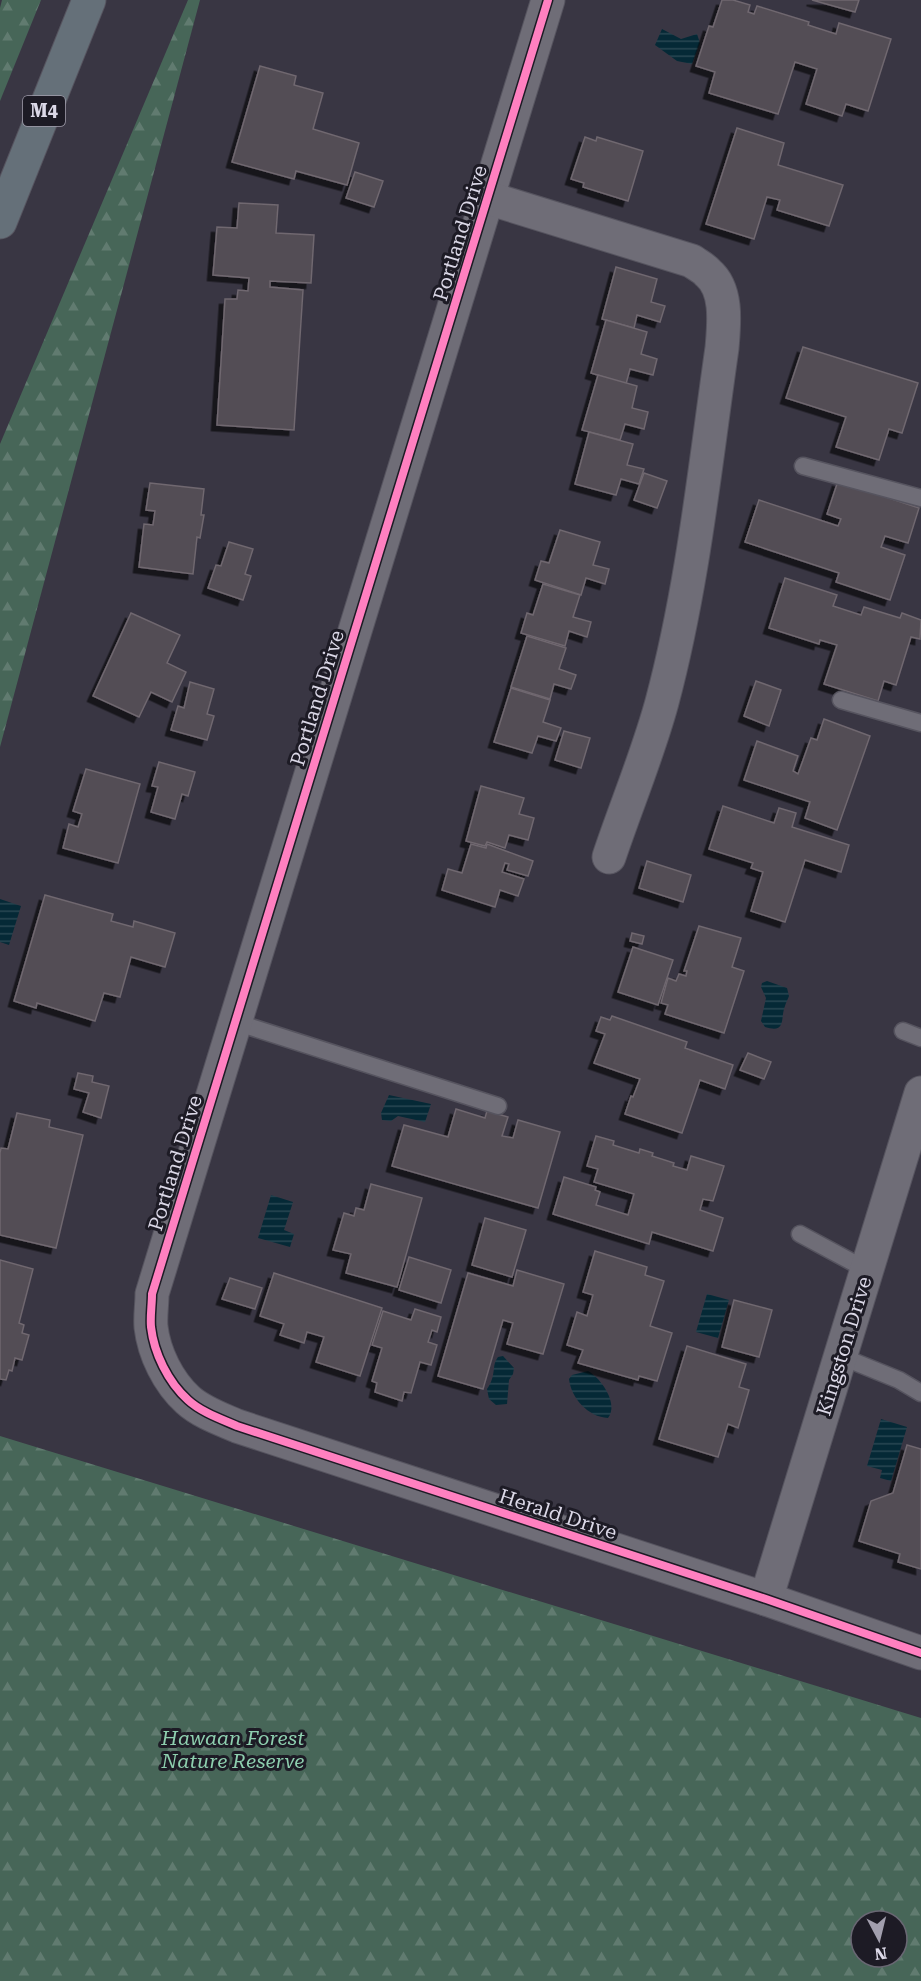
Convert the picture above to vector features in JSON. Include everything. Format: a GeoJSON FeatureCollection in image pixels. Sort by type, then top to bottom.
{"type":"FeatureCollection","features":[{"type":"Feature","properties":{"kind":"main road","name":"M4"},"geometry":{"type":"LineString","coordinates":[[0,222],[89,0]]}},
{"type":"Feature","properties":{"kind":"street","name":"Portland Drive"},"geometry":{"type":"LineString","coordinates":[[188,1400],[171,1379],[156,1354],[151,1327],[152,1294],[548,0]]}},
{"type":"Feature","properties":{"kind":"street"},"geometry":{"type":"LineString","coordinates":[[488,198],[692,261],[710,274],[720,290],[724,319],[722,348],[696,538],[672,662],[662,704],[609,858]]}},
{"type":"Feature","properties":{"kind":"street","name":"Kingston Drive"},"geometry":{"type":"LineString","coordinates":[[766,1599],[867,1270],[911,1162],[921,1093]]}},
{"type":"Feature","properties":{"kind":"street","name":"Herald Drive"},"geometry":{"type":"LineString","coordinates":[[188,1400],[213,1416],[237,1426],[766,1599],[921,1653]]}},
{"type":"Feature","properties":{"kind":"lane"},"geometry":{"type":"LineString","coordinates":[[802,466],[921,498]]}},
{"type":"Feature","properties":{"kind":"lane"},"geometry":{"type":"LineString","coordinates":[[841,700],[921,723]]}},
{"type":"Feature","properties":{"kind":"lane"},"geometry":{"type":"LineString","coordinates":[[235,1022],[498,1107]]}},
{"type":"Feature","properties":{"kind":"lane"},"geometry":{"type":"LineString","coordinates":[[903,1031],[921,1038]]}},
{"type":"Feature","properties":{"kind":"lane"},"geometry":{"type":"LineString","coordinates":[[800,1234],[867,1270]]}},
{"type":"Feature","properties":{"kind":"lane"},"geometry":{"type":"LineString","coordinates":[[840,1356],[899,1380],[921,1393]]}},
{"type":"Feature","properties":{"kind":"green space"},"geometry":{"type":"Polygon","coordinates":[[[2,0],[41,0],[0,101],[0,8],[2,0]]]}},
{"type":"Feature","properties":{"kind":"green space"},"geometry":{"type":"Polygon","coordinates":[[[188,0],[200,0],[0,747],[0,444],[188,0]]]}},
{"type":"Feature","properties":{"kind":"green space","name":"Hawaan Forest Nature Reserve"},"geometry":{"type":"Polygon","coordinates":[[[0,1436],[921,1718],[921,1981],[0,1981],[0,1436]]]}},
{"type":"Feature","properties":{"kind":"water"},"geometry":{"type":"Polygon","coordinates":[[[662,29],[681,39],[697,34],[700,43],[692,64],[677,61],[655,45],[662,29]]]}},
{"type":"Feature","properties":{"kind":"water"},"geometry":{"type":"Polygon","coordinates":[[[0,899],[21,906],[9,945],[0,942],[0,899]]]}},
{"type":"Feature","properties":{"kind":"water"},"geometry":{"type":"Polygon","coordinates":[[[767,981],[787,988],[789,996],[780,1027],[772,1029],[765,1027],[761,1021],[766,998],[761,987],[762,983],[767,981]]]}},
{"type":"Feature","properties":{"kind":"water"},"geometry":{"type":"Polygon","coordinates":[[[389,1095],[431,1104],[425,1122],[398,1116],[391,1121],[382,1120],[381,1113],[389,1095]]]}},
{"type":"Feature","properties":{"kind":"water"},"geometry":{"type":"Polygon","coordinates":[[[271,1195],[293,1202],[284,1230],[294,1234],[290,1247],[258,1238],[271,1195]]]}},
{"type":"Feature","properties":{"kind":"water"},"geometry":{"type":"Polygon","coordinates":[[[707,1294],[729,1300],[718,1338],[696,1332],[707,1294]]]}},
{"type":"Feature","properties":{"kind":"water"},"geometry":{"type":"Polygon","coordinates":[[[503,1356],[514,1368],[509,1380],[507,1404],[496,1405],[489,1399],[487,1389],[492,1379],[496,1360],[503,1356]]]}},
{"type":"Feature","properties":{"kind":"water"},"geometry":{"type":"Polygon","coordinates":[[[588,1371],[603,1385],[610,1399],[611,1412],[608,1418],[587,1410],[577,1399],[570,1386],[569,1379],[572,1375],[588,1371]]]}},
{"type":"Feature","properties":{"kind":"water"},"geometry":{"type":"Polygon","coordinates":[[[881,1419],[907,1427],[891,1481],[880,1478],[882,1470],[867,1466],[881,1419]]]}},
{"type":"Feature","properties":{"kind":"building"},"geometry":{"type":"Polygon","coordinates":[[[722,0],[733,0],[750,5],[748,12],[754,14],[757,6],[809,22],[808,25],[836,34],[839,23],[891,39],[868,111],[846,104],[842,116],[806,104],[817,69],[795,62],[778,114],[709,93],[715,72],[696,66],[709,26],[713,27],[722,0]]]}},
{"type":"Feature","properties":{"kind":"building"},"geometry":{"type":"Polygon","coordinates":[[[812,0],[859,0],[855,12],[812,0]]]}},
{"type":"Feature","properties":{"kind":"building"},"geometry":{"type":"Polygon","coordinates":[[[260,66],[296,76],[294,85],[323,93],[313,129],[359,143],[347,185],[296,171],[294,179],[232,162],[260,66]]]}},
{"type":"Feature","properties":{"kind":"building"},"geometry":{"type":"Polygon","coordinates":[[[737,128],[784,143],[778,165],[843,185],[829,226],[777,210],[780,200],[767,197],[754,239],[706,224],[737,128]]]}},
{"type":"Feature","properties":{"kind":"building"},"geometry":{"type":"Polygon","coordinates":[[[585,137],[596,141],[597,137],[643,151],[628,201],[583,187],[584,183],[571,179],[585,137]]]}},
{"type":"Feature","properties":{"kind":"building"},"geometry":{"type":"Polygon","coordinates":[[[355,172],[383,181],[374,207],[346,198],[355,172]]]}},
{"type":"Feature","properties":{"kind":"building"},"geometry":{"type":"Polygon","coordinates":[[[239,203],[278,205],[276,233],[314,235],[311,283],[270,281],[270,287],[303,290],[294,430],[217,425],[225,299],[237,299],[238,290],[248,291],[249,278],[213,275],[217,227],[237,228],[239,203]]]}},
{"type":"Feature","properties":{"kind":"building"},"geometry":{"type":"Polygon","coordinates":[[[616,267],[657,279],[651,302],[665,306],[660,322],[637,315],[634,328],[602,319],[616,267]]]}},
{"type":"Feature","properties":{"kind":"building"},"geometry":{"type":"Polygon","coordinates":[[[606,320],[647,332],[641,354],[657,359],[653,375],[630,369],[626,384],[591,373],[606,320]]]}},
{"type":"Feature","properties":{"kind":"building"},"geometry":{"type":"Polygon","coordinates":[[[803,347],[918,383],[902,433],[889,429],[879,460],[836,447],[846,417],[786,398],[803,347]]]}},
{"type":"Feature","properties":{"kind":"building"},"geometry":{"type":"Polygon","coordinates":[[[598,375],[637,386],[632,408],[648,412],[644,429],[625,424],[620,440],[582,430],[598,375]]]}},
{"type":"Feature","properties":{"kind":"building"},"geometry":{"type":"Polygon","coordinates":[[[589,432],[633,444],[627,465],[644,469],[639,484],[621,479],[616,495],[575,484],[589,432]]]}},
{"type":"Feature","properties":{"kind":"building"},"geometry":{"type":"Polygon","coordinates":[[[644,473],[667,481],[657,508],[634,500],[644,473]]]}},
{"type":"Feature","properties":{"kind":"building"},"geometry":{"type":"Polygon","coordinates":[[[838,481],[919,508],[908,543],[885,536],[881,547],[905,555],[890,600],[836,582],[839,573],[745,542],[759,500],[838,526],[841,519],[827,514],[838,481]]]}},
{"type":"Feature","properties":{"kind":"building"},"geometry":{"type":"Polygon","coordinates":[[[150,483],[204,489],[201,515],[204,515],[200,538],[197,537],[193,574],[139,567],[144,524],[153,525],[155,511],[146,510],[150,483]]]}},
{"type":"Feature","properties":{"kind":"building"},"geometry":{"type":"Polygon","coordinates":[[[560,530],[600,542],[593,565],[609,569],[605,584],[586,578],[581,595],[535,580],[541,561],[549,563],[560,530]]]}},
{"type":"Feature","properties":{"kind":"building"},"geometry":{"type":"Polygon","coordinates":[[[229,542],[253,549],[245,574],[251,576],[243,600],[208,588],[216,565],[221,566],[229,542]]]}},
{"type":"Feature","properties":{"kind":"building"},"geometry":{"type":"Polygon","coordinates":[[[785,578],[837,595],[833,606],[861,615],[864,607],[900,618],[902,613],[921,620],[920,639],[911,637],[896,685],[884,681],[878,701],[824,684],[837,645],[820,640],[819,644],[769,628],[785,578]]]}},
{"type":"Feature","properties":{"kind":"building"},"geometry":{"type":"Polygon","coordinates":[[[543,584],[580,595],[573,617],[591,622],[587,637],[569,631],[565,646],[521,633],[527,613],[533,615],[543,584]]]}},
{"type":"Feature","properties":{"kind":"building"},"geometry":{"type":"Polygon","coordinates":[[[131,613],[180,635],[167,663],[186,672],[172,702],[151,692],[139,717],[93,696],[131,613]]]}},
{"type":"Feature","properties":{"kind":"building"},"geometry":{"type":"Polygon","coordinates":[[[527,636],[566,648],[559,669],[576,675],[571,689],[554,684],[550,699],[511,687],[527,636]]]}},
{"type":"Feature","properties":{"kind":"building"},"geometry":{"type":"Polygon","coordinates":[[[756,681],[781,690],[769,726],[744,716],[756,681]]]}},
{"type":"Feature","properties":{"kind":"building"},"geometry":{"type":"Polygon","coordinates":[[[190,682],[214,689],[207,714],[214,716],[207,740],[171,730],[178,706],[184,708],[190,682]]]}},
{"type":"Feature","properties":{"kind":"building"},"geometry":{"type":"Polygon","coordinates":[[[511,688],[550,700],[543,722],[561,728],[556,741],[538,736],[532,753],[494,742],[511,688]]]}},
{"type":"Feature","properties":{"kind":"building"},"geometry":{"type":"Polygon","coordinates":[[[824,719],[870,736],[837,830],[805,818],[810,802],[744,780],[757,741],[798,756],[793,771],[798,774],[811,738],[817,740],[824,719]]]}},
{"type":"Feature","properties":{"kind":"building"},"geometry":{"type":"Polygon","coordinates":[[[564,731],[590,738],[581,768],[555,760],[564,731]]]}},
{"type":"Feature","properties":{"kind":"building"},"geometry":{"type":"Polygon","coordinates":[[[159,762],[195,772],[188,796],[182,794],[175,819],[151,812],[158,787],[152,786],[159,762]]]}},
{"type":"Feature","properties":{"kind":"building"},"geometry":{"type":"Polygon","coordinates":[[[86,769],[140,784],[118,863],[63,848],[69,824],[78,827],[82,814],[73,811],[86,769]]]}},
{"type":"Feature","properties":{"kind":"building"},"geometry":{"type":"Polygon","coordinates":[[[481,786],[524,798],[519,814],[534,818],[528,840],[509,835],[505,848],[487,842],[485,846],[466,841],[481,786]]]}},
{"type":"Feature","properties":{"kind":"building"},"geometry":{"type":"Polygon","coordinates":[[[723,806],[774,823],[779,808],[796,813],[792,827],[849,845],[841,872],[805,860],[785,922],[751,911],[763,872],[751,868],[753,863],[709,849],[723,806]]]}},
{"type":"Feature","properties":{"kind":"building"},"geometry":{"type":"Polygon","coordinates":[[[471,844],[486,848],[487,844],[533,861],[528,876],[507,870],[509,864],[505,863],[502,872],[524,879],[518,896],[500,890],[495,907],[442,890],[448,869],[462,873],[471,844]]]}},
{"type":"Feature","properties":{"kind":"building"},"geometry":{"type":"Polygon","coordinates":[[[647,861],[691,875],[683,902],[639,888],[647,861]]]}},
{"type":"Feature","properties":{"kind":"building"},"geometry":{"type":"Polygon","coordinates":[[[45,895],[113,914],[111,921],[133,927],[134,921],[175,933],[165,967],[131,957],[120,997],[104,993],[95,1021],[37,1003],[36,1008],[14,1001],[45,895]]]}},
{"type":"Feature","properties":{"kind":"building"},"geometry":{"type":"Polygon","coordinates":[[[699,926],[741,938],[732,967],[744,971],[724,1033],[665,1014],[668,1005],[661,1003],[668,978],[676,981],[679,974],[686,976],[687,971],[684,971],[699,926]]]}},
{"type":"Feature","properties":{"kind":"building"},"geometry":{"type":"Polygon","coordinates":[[[632,933],[644,936],[642,944],[630,941],[632,933]]]}},
{"type":"Feature","properties":{"kind":"building"},"geometry":{"type":"Polygon","coordinates":[[[633,947],[673,960],[658,1005],[618,992],[633,947]]]}},
{"type":"Feature","properties":{"kind":"building"},"geometry":{"type":"Polygon","coordinates":[[[612,1016],[687,1042],[685,1048],[733,1065],[725,1089],[700,1080],[682,1133],[625,1114],[640,1079],[594,1063],[605,1034],[596,1031],[601,1017],[610,1020],[612,1016]]]}},
{"type":"Feature","properties":{"kind":"building"},"geometry":{"type":"Polygon","coordinates":[[[748,1053],[771,1062],[764,1079],[740,1070],[748,1053]]]}},
{"type":"Feature","properties":{"kind":"building"},"geometry":{"type":"Polygon","coordinates":[[[78,1073],[93,1076],[92,1082],[109,1086],[101,1118],[83,1112],[89,1093],[74,1089],[78,1073]]]}},
{"type":"Feature","properties":{"kind":"building"},"geometry":{"type":"Polygon","coordinates":[[[456,1109],[485,1118],[487,1111],[508,1117],[502,1136],[513,1138],[518,1120],[560,1132],[538,1208],[392,1166],[404,1125],[448,1137],[456,1109]]]}},
{"type":"Feature","properties":{"kind":"building"},"geometry":{"type":"Polygon","coordinates":[[[17,1113],[50,1120],[49,1127],[83,1135],[56,1248],[0,1235],[0,1153],[1,1148],[8,1149],[17,1113]]]}},
{"type":"Feature","properties":{"kind":"building"},"geometry":{"type":"Polygon","coordinates":[[[596,1136],[614,1141],[613,1145],[639,1153],[640,1149],[653,1153],[652,1156],[687,1170],[691,1156],[724,1166],[713,1201],[703,1199],[700,1210],[723,1218],[713,1251],[652,1232],[649,1244],[553,1214],[564,1177],[596,1187],[595,1190],[600,1192],[596,1205],[628,1215],[634,1194],[594,1182],[598,1169],[587,1166],[596,1136]]]}},
{"type":"Feature","properties":{"kind":"building"},"geometry":{"type":"Polygon","coordinates":[[[371,1184],[422,1198],[397,1287],[346,1273],[351,1254],[333,1250],[344,1213],[354,1216],[356,1208],[364,1210],[371,1184]]]}},
{"type":"Feature","properties":{"kind":"building"},"geometry":{"type":"Polygon","coordinates":[[[485,1218],[526,1230],[512,1277],[472,1265],[485,1218]]]}},
{"type":"Feature","properties":{"kind":"building"},"geometry":{"type":"Polygon","coordinates":[[[595,1251],[647,1267],[645,1275],[664,1281],[650,1326],[672,1333],[657,1381],[639,1376],[638,1380],[578,1363],[583,1350],[567,1345],[577,1312],[587,1316],[593,1295],[583,1292],[595,1251]]]}},
{"type":"Feature","properties":{"kind":"building"},"geometry":{"type":"Polygon","coordinates":[[[409,1257],[451,1270],[441,1303],[399,1290],[409,1257]]]}},
{"type":"Feature","properties":{"kind":"building"},"geometry":{"type":"Polygon","coordinates":[[[0,1260],[33,1269],[19,1323],[24,1325],[22,1333],[29,1335],[22,1360],[15,1358],[12,1371],[9,1370],[6,1380],[0,1379],[0,1260]]]}},
{"type":"Feature","properties":{"kind":"building"},"geometry":{"type":"Polygon","coordinates":[[[517,1270],[564,1284],[543,1354],[507,1344],[513,1323],[503,1320],[483,1389],[438,1376],[468,1273],[513,1286],[517,1270]]]}},
{"type":"Feature","properties":{"kind":"building"},"geometry":{"type":"Polygon","coordinates":[[[274,1273],[382,1308],[360,1376],[316,1362],[324,1337],[307,1332],[304,1343],[280,1335],[284,1324],[260,1316],[274,1273]]]}},
{"type":"Feature","properties":{"kind":"building"},"geometry":{"type":"Polygon","coordinates":[[[230,1278],[262,1288],[255,1309],[222,1299],[230,1278]]]}},
{"type":"Feature","properties":{"kind":"building"},"geometry":{"type":"Polygon","coordinates":[[[734,1300],[772,1310],[759,1357],[722,1347],[734,1300]]]}},
{"type":"Feature","properties":{"kind":"building"},"geometry":{"type":"Polygon","coordinates":[[[415,1309],[441,1317],[437,1332],[432,1330],[428,1342],[437,1345],[431,1365],[420,1362],[411,1393],[404,1392],[402,1401],[375,1392],[377,1383],[372,1381],[382,1348],[372,1345],[383,1311],[411,1320],[415,1309]]]}},
{"type":"Feature","properties":{"kind":"building"},"geometry":{"type":"Polygon","coordinates":[[[687,1346],[746,1364],[739,1387],[749,1390],[738,1428],[728,1424],[718,1457],[659,1439],[687,1346]]]}},
{"type":"Feature","properties":{"kind":"building"},"geometry":{"type":"Polygon","coordinates":[[[907,1445],[921,1449],[921,1569],[898,1562],[900,1554],[859,1541],[871,1501],[893,1493],[907,1445]]]}},
{"type":"Feature","properties":{"kind":"cycle path"},"geometry":{"type":"LineString","coordinates":[[548,0],[152,1294],[151,1323],[155,1347],[168,1376],[188,1400],[211,1415],[237,1426],[766,1599],[921,1653]]}}]}
